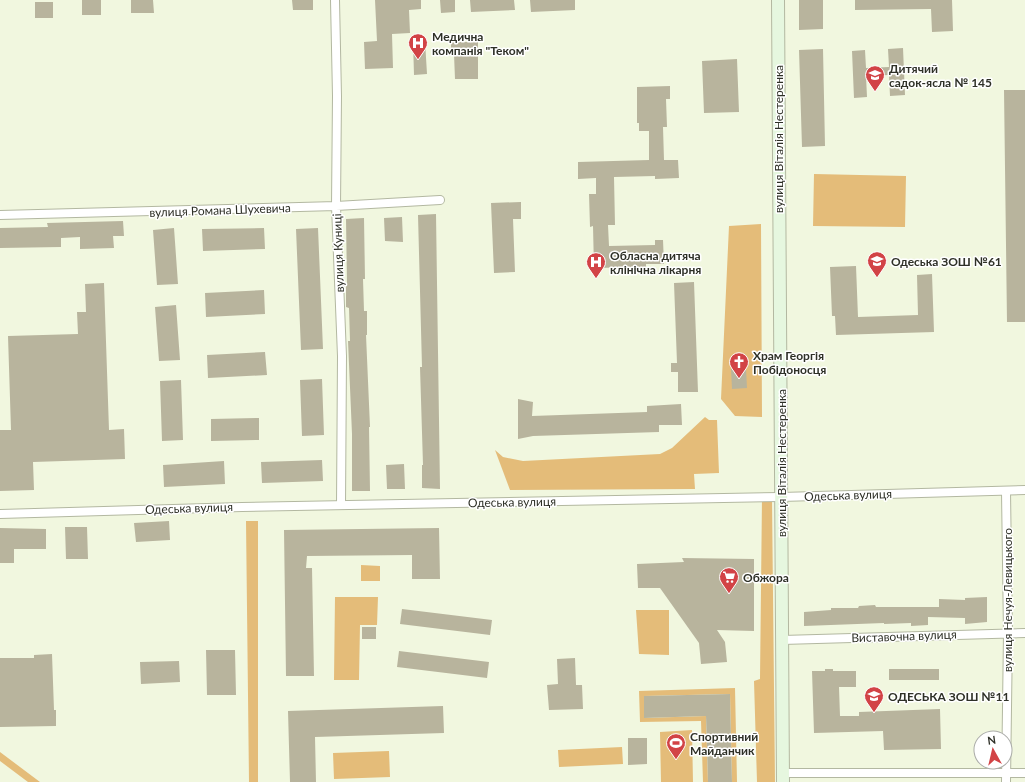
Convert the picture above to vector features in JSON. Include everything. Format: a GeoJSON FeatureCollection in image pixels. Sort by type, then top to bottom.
{"type":"FeatureCollection","features":[{"type":"Feature","properties":{"kind":"main road","name":"вулиця Віталія Нестеренка"},"geometry":{"type":"LineString","coordinates":[[778,0],[783,778]]}},
{"type":"Feature","properties":{"kind":"street","name":"вулиця Куниці"},"geometry":{"type":"LineString","coordinates":[[336,0],[336,206],[342,356],[341,505]]}},
{"type":"Feature","properties":{"kind":"street","name":"вулиця Романа Шухевича"},"geometry":{"type":"LineString","coordinates":[[0,215],[336,206],[440,200]]}},
{"type":"Feature","properties":{"kind":"street","name":"Одеська вулиця"},"geometry":{"type":"LineString","coordinates":[[0,514],[341,505],[781,497],[1025,490]]}},
{"type":"Feature","properties":{"kind":"street","name":"вулиця Нечуя-Левицького"},"geometry":{"type":"LineString","coordinates":[[1006,491],[1008,634],[1006,782]]}},
{"type":"Feature","properties":{"kind":"street","name":"Виставочна вулиця"},"geometry":{"type":"LineString","coordinates":[[782,640],[1025,633]]}},
{"type":"Feature","properties":{"kind":"street"},"geometry":{"type":"LineString","coordinates":[[783,778],[1025,773]]}},
{"type":"Feature","properties":{"kind":"shaded area"},"geometry":{"type":"Polygon","coordinates":[[[814,174],[906,176],[905,227],[813,226],[814,174]]]}},
{"type":"Feature","properties":{"kind":"shaded area"},"geometry":{"type":"Polygon","coordinates":[[[761,224],[762,417],[735,416],[721,399],[729,226],[761,224]]]}},
{"type":"Feature","properties":{"kind":"shaded area"},"geometry":{"type":"Polygon","coordinates":[[[705,417],[709,420],[717,420],[719,473],[694,474],[695,489],[510,490],[495,450],[503,457],[523,461],[660,454],[672,448],[705,417]]]}},
{"type":"Feature","properties":{"kind":"shaded area"},"geometry":{"type":"Polygon","coordinates":[[[762,497],[772,500],[775,782],[757,782],[754,681],[760,679],[762,497]]]}},
{"type":"Feature","properties":{"kind":"shaded area"},"geometry":{"type":"Polygon","coordinates":[[[246,521],[258,521],[258,782],[249,782],[246,521]]]}},
{"type":"Feature","properties":{"kind":"shaded area"},"geometry":{"type":"Polygon","coordinates":[[[361,565],[380,566],[380,581],[361,581],[361,565]]]}},
{"type":"Feature","properties":{"kind":"shaded area"},"geometry":{"type":"Polygon","coordinates":[[[335,597],[378,597],[377,625],[360,625],[359,680],[334,680],[335,597]]]}},
{"type":"Feature","properties":{"kind":"shaded area"},"geometry":{"type":"Polygon","coordinates":[[[636,610],[669,610],[669,655],[639,654],[636,610]]]}},
{"type":"Feature","properties":{"kind":"shaded area"},"geometry":{"type":"Polygon","coordinates":[[[735,688],[737,782],[732,782],[730,694],[644,696],[644,718],[706,716],[708,782],[703,782],[701,721],[640,722],[639,691],[735,688]]]}},
{"type":"Feature","properties":{"kind":"shaded area"},"geometry":{"type":"Polygon","coordinates":[[[692,730],[693,782],[661,782],[660,732],[692,730]]]}},
{"type":"Feature","properties":{"kind":"shaded area"},"geometry":{"type":"Polygon","coordinates":[[[622,747],[623,764],[559,767],[558,750],[622,747]]]}},
{"type":"Feature","properties":{"kind":"shaded area"},"geometry":{"type":"Polygon","coordinates":[[[389,751],[390,777],[334,779],[333,753],[389,751]]]}},
{"type":"Feature","properties":{"kind":"shaded area"},"geometry":{"type":"Polygon","coordinates":[[[0,752],[40,782],[28,782],[0,761],[0,752]]]}},
{"type":"Feature","properties":{"kind":"building"},"geometry":{"type":"Polygon","coordinates":[[[82,0],[101,0],[101,15],[82,15],[82,0]]]}},
{"type":"Feature","properties":{"kind":"building"},"geometry":{"type":"Polygon","coordinates":[[[131,0],[153,0],[154,13],[131,13],[131,0]]]}},
{"type":"Feature","properties":{"kind":"building"},"geometry":{"type":"Polygon","coordinates":[[[292,0],[313,0],[313,10],[293,10],[292,0]]]}},
{"type":"Feature","properties":{"kind":"building"},"geometry":{"type":"Polygon","coordinates":[[[375,0],[421,0],[421,9],[409,10],[410,33],[392,34],[393,68],[365,69],[364,42],[377,41],[375,0]]]}},
{"type":"Feature","properties":{"kind":"building"},"geometry":{"type":"Polygon","coordinates":[[[440,0],[455,0],[455,12],[441,13],[440,0]]]}},
{"type":"Feature","properties":{"kind":"building"},"geometry":{"type":"Polygon","coordinates":[[[470,0],[514,0],[515,10],[471,12],[470,0]]]}},
{"type":"Feature","properties":{"kind":"building"},"geometry":{"type":"Polygon","coordinates":[[[530,0],[575,0],[575,10],[531,12],[530,0]]]}},
{"type":"Feature","properties":{"kind":"building"},"geometry":{"type":"Polygon","coordinates":[[[799,0],[823,0],[823,29],[799,30],[799,0]]]}},
{"type":"Feature","properties":{"kind":"building"},"geometry":{"type":"Polygon","coordinates":[[[855,0],[952,0],[953,31],[932,32],[931,9],[855,10],[855,0]]]}},
{"type":"Feature","properties":{"kind":"building"},"geometry":{"type":"Polygon","coordinates":[[[35,2],[53,2],[53,18],[35,18],[35,2]]]}},
{"type":"Feature","properties":{"kind":"building"},"geometry":{"type":"Polygon","coordinates":[[[413,41],[425,41],[427,74],[414,75],[413,41]]]}},
{"type":"Feature","properties":{"kind":"building"},"geometry":{"type":"Polygon","coordinates":[[[451,42],[478,42],[478,79],[455,79],[454,54],[451,54],[451,42]]]}},
{"type":"Feature","properties":{"kind":"building"},"geometry":{"type":"Polygon","coordinates":[[[903,48],[905,95],[890,96],[889,75],[866,76],[867,97],[854,98],[852,51],[865,50],[866,68],[889,67],[888,49],[903,48]]]}},
{"type":"Feature","properties":{"kind":"building"},"geometry":{"type":"Polygon","coordinates":[[[823,49],[825,146],[802,147],[799,50],[823,49]]]}},
{"type":"Feature","properties":{"kind":"building"},"geometry":{"type":"Polygon","coordinates":[[[737,59],[739,112],[704,113],[702,61],[737,59]]]}},
{"type":"Feature","properties":{"kind":"building"},"geometry":{"type":"Polygon","coordinates":[[[670,86],[670,99],[666,99],[667,127],[663,127],[664,160],[678,160],[679,178],[655,179],[655,176],[614,177],[615,225],[608,225],[609,246],[655,245],[655,240],[663,240],[664,264],[646,264],[646,267],[594,268],[593,226],[590,227],[589,194],[596,194],[596,178],[578,179],[578,162],[649,160],[649,131],[639,131],[639,123],[637,123],[637,87],[670,86]]]}},
{"type":"Feature","properties":{"kind":"building"},"geometry":{"type":"Polygon","coordinates":[[[1004,90],[1025,90],[1025,322],[1007,322],[1004,90]]]}},
{"type":"Feature","properties":{"kind":"building"},"geometry":{"type":"Polygon","coordinates":[[[521,202],[521,219],[513,219],[515,272],[494,273],[491,203],[521,202]]]}},
{"type":"Feature","properties":{"kind":"building"},"geometry":{"type":"Polygon","coordinates":[[[436,214],[440,489],[422,488],[423,465],[420,367],[422,367],[418,215],[436,214]]]}},
{"type":"Feature","properties":{"kind":"building"},"geometry":{"type":"Polygon","coordinates":[[[402,217],[403,242],[385,241],[384,218],[402,217]]]}},
{"type":"Feature","properties":{"kind":"building"},"geometry":{"type":"Polygon","coordinates":[[[364,218],[365,279],[363,279],[364,311],[367,311],[366,335],[370,427],[370,491],[352,491],[352,434],[348,341],[350,341],[349,308],[346,307],[346,219],[364,218]]]}},
{"type":"Feature","properties":{"kind":"building"},"geometry":{"type":"Polygon","coordinates":[[[123,221],[124,236],[113,236],[114,248],[80,249],[80,237],[61,238],[61,247],[0,248],[0,228],[48,227],[47,223],[123,221]]]}},
{"type":"Feature","properties":{"kind":"building"},"geometry":{"type":"Polygon","coordinates":[[[174,228],[178,284],[157,285],[153,230],[174,228]]]}},
{"type":"Feature","properties":{"kind":"building"},"geometry":{"type":"Polygon","coordinates":[[[264,228],[265,249],[203,251],[202,229],[264,228]]]}},
{"type":"Feature","properties":{"kind":"building"},"geometry":{"type":"Polygon","coordinates":[[[318,228],[323,349],[301,350],[296,229],[318,228]]]}},
{"type":"Feature","properties":{"kind":"building"},"geometry":{"type":"Polygon","coordinates":[[[856,266],[858,317],[918,315],[917,275],[932,274],[934,332],[836,335],[835,316],[832,316],[830,267],[856,266]]]}},
{"type":"Feature","properties":{"kind":"building"},"geometry":{"type":"Polygon","coordinates":[[[694,282],[698,392],[678,392],[678,372],[671,372],[671,363],[677,363],[674,283],[694,282]]]}},
{"type":"Feature","properties":{"kind":"building"},"geometry":{"type":"Polygon","coordinates":[[[104,283],[109,430],[124,429],[125,459],[33,462],[34,490],[0,491],[0,430],[11,430],[8,336],[78,334],[77,312],[86,312],[85,284],[104,283]]]}},
{"type":"Feature","properties":{"kind":"building"},"geometry":{"type":"Polygon","coordinates":[[[264,290],[265,314],[206,317],[205,293],[264,290]]]}},
{"type":"Feature","properties":{"kind":"building"},"geometry":{"type":"Polygon","coordinates":[[[176,305],[180,360],[159,361],[155,307],[176,305]]]}},
{"type":"Feature","properties":{"kind":"building"},"geometry":{"type":"Polygon","coordinates":[[[265,352],[267,375],[208,378],[207,355],[265,352]]]}},
{"type":"Feature","properties":{"kind":"building","name":"Храм Георгія Побідоносця"},"geometry":{"type":"Polygon","coordinates":[[[746,368],[747,388],[732,389],[731,369],[746,368]]]}},
{"type":"Feature","properties":{"kind":"building"},"geometry":{"type":"Polygon","coordinates":[[[322,379],[324,435],[302,436],[300,380],[322,379]]]}},
{"type":"Feature","properties":{"kind":"building"},"geometry":{"type":"Polygon","coordinates":[[[181,380],[183,440],[162,441],[160,381],[181,380]]]}},
{"type":"Feature","properties":{"kind":"building"},"geometry":{"type":"Polygon","coordinates":[[[518,399],[533,402],[532,416],[647,412],[647,406],[681,404],[682,425],[659,425],[659,432],[533,436],[518,439],[518,399]]]}},
{"type":"Feature","properties":{"kind":"building"},"geometry":{"type":"Polygon","coordinates":[[[259,418],[259,440],[211,441],[211,419],[259,418]]]}},
{"type":"Feature","properties":{"kind":"building"},"geometry":{"type":"Polygon","coordinates":[[[322,460],[323,481],[262,483],[261,462],[322,460]]]}},
{"type":"Feature","properties":{"kind":"building"},"geometry":{"type":"Polygon","coordinates":[[[224,461],[225,484],[164,487],[163,465],[224,461]]]}},
{"type":"Feature","properties":{"kind":"building"},"geometry":{"type":"Polygon","coordinates":[[[404,464],[405,489],[387,489],[386,465],[404,464]]]}},
{"type":"Feature","properties":{"kind":"building"},"geometry":{"type":"Polygon","coordinates":[[[169,521],[170,540],[136,542],[134,523],[169,521]]]}},
{"type":"Feature","properties":{"kind":"building"},"geometry":{"type":"Polygon","coordinates":[[[65,527],[87,527],[88,559],[66,559],[65,527]]]}},
{"type":"Feature","properties":{"kind":"building"},"geometry":{"type":"Polygon","coordinates":[[[0,528],[46,529],[46,549],[14,549],[14,563],[0,563],[0,528]]]}},
{"type":"Feature","properties":{"kind":"building"},"geometry":{"type":"Polygon","coordinates":[[[439,528],[440,579],[412,579],[412,555],[307,556],[306,568],[312,568],[314,676],[286,676],[284,530],[439,528]]]}},
{"type":"Feature","properties":{"kind":"building"},"geometry":{"type":"Polygon","coordinates":[[[682,558],[754,559],[754,631],[717,630],[725,642],[727,662],[701,664],[699,643],[660,588],[638,588],[637,564],[684,562],[682,558]]]}},
{"type":"Feature","properties":{"kind":"building"},"geometry":{"type":"Polygon","coordinates":[[[987,597],[987,622],[965,624],[965,618],[928,617],[928,625],[911,626],[911,623],[884,623],[804,626],[804,612],[831,610],[831,608],[858,608],[859,606],[875,605],[876,607],[939,607],[939,599],[965,600],[965,598],[987,597]]]}},
{"type":"Feature","properties":{"kind":"building"},"geometry":{"type":"Polygon","coordinates":[[[402,609],[492,620],[490,635],[400,624],[402,609]]]}},
{"type":"Feature","properties":{"kind":"building"},"geometry":{"type":"Polygon","coordinates":[[[362,627],[376,627],[376,639],[362,639],[362,627]]]}},
{"type":"Feature","properties":{"kind":"building"},"geometry":{"type":"Polygon","coordinates":[[[206,650],[235,650],[236,695],[207,695],[206,650]]]}},
{"type":"Feature","properties":{"kind":"building"},"geometry":{"type":"Polygon","coordinates":[[[399,651],[489,662],[487,678],[397,667],[399,651]]]}},
{"type":"Feature","properties":{"kind":"building"},"geometry":{"type":"Polygon","coordinates":[[[52,654],[56,726],[0,727],[0,658],[34,658],[34,655],[52,654]]]}},
{"type":"Feature","properties":{"kind":"building"},"geometry":{"type":"Polygon","coordinates":[[[575,658],[576,685],[582,685],[583,709],[549,710],[547,685],[558,684],[557,659],[575,658]]]}},
{"type":"Feature","properties":{"kind":"building"},"geometry":{"type":"Polygon","coordinates":[[[179,661],[180,682],[141,684],[140,662],[179,661]]]}},
{"type":"Feature","properties":{"kind":"building"},"geometry":{"type":"Polygon","coordinates":[[[825,669],[833,669],[833,671],[856,671],[856,687],[839,687],[840,716],[859,716],[859,712],[940,709],[941,749],[884,750],[883,731],[814,733],[812,671],[825,671],[825,669]]]}},
{"type":"Feature","properties":{"kind":"building"},"geometry":{"type":"Polygon","coordinates":[[[889,669],[939,669],[939,680],[889,680],[889,669]]]}},
{"type":"Feature","properties":{"kind":"building"},"geometry":{"type":"Polygon","coordinates":[[[730,694],[732,782],[708,782],[706,716],[644,718],[644,696],[730,694]]]}},
{"type":"Feature","properties":{"kind":"building"},"geometry":{"type":"Polygon","coordinates":[[[443,706],[444,733],[315,737],[316,782],[290,782],[288,711],[443,706]]]}},
{"type":"Feature","properties":{"kind":"building"},"geometry":{"type":"Polygon","coordinates":[[[628,738],[647,738],[647,764],[628,765],[628,738]]]}},
{"type":"Feature","properties":{"kind":"place","name":"Медична компанія \"Теком\""},"geometry":{"type":"Point","coordinates":[418,60]}},
{"type":"Feature","properties":{"kind":"place","name":"Дитячий садок-ясла № 145"},"geometry":{"type":"Point","coordinates":[875,92]}},
{"type":"Feature","properties":{"kind":"place","name":"Одеська ЗОШ №61"},"geometry":{"type":"Point","coordinates":[877,278]}},
{"type":"Feature","properties":{"kind":"place","name":"Обласна дитяча клінічна лікарня"},"geometry":{"type":"Point","coordinates":[596,279]}},
{"type":"Feature","properties":{"kind":"place","name":"Храм Георгія Побідоносця"},"geometry":{"type":"Point","coordinates":[739,379]}},
{"type":"Feature","properties":{"kind":"place","name":"Обжора"},"geometry":{"type":"Point","coordinates":[729,594]}},
{"type":"Feature","properties":{"kind":"place","name":"ОДЕСЬКА ЗОШ №11"},"geometry":{"type":"Point","coordinates":[874,713]}},
{"type":"Feature","properties":{"kind":"place","name":"Спортивний Майданчик"},"geometry":{"type":"Point","coordinates":[676,760]}}]}
